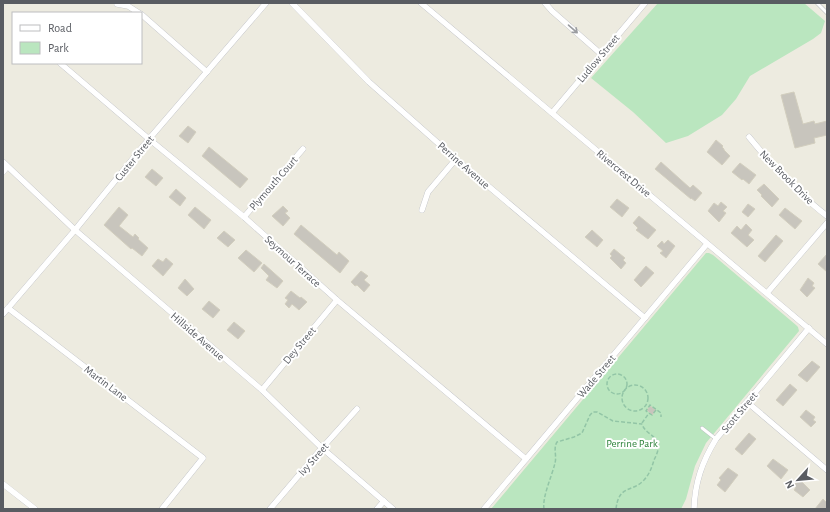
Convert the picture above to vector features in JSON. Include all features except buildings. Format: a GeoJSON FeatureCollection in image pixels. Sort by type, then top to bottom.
{"type":"FeatureCollection","features":[{"type":"Feature","properties":{"kind":"street","name":"Custer Street"},"geometry":{"type":"LineString","coordinates":[[3,314],[75,230],[149,139],[266,3]]}},
{"type":"Feature","properties":{"kind":"street","name":"Perrine Avenue"},"geometry":{"type":"LineString","coordinates":[[292,3],[369,82],[456,159],[645,318]]}},
{"type":"Feature","properties":{"kind":"street","name":"Rivercrest Drive"},"geometry":{"type":"LineString","coordinates":[[421,3],[827,344]]}},
{"type":"Feature","properties":{"kind":"street"},"geometry":{"type":"LineString","coordinates":[[545,3],[552,11],[601,54]]}},
{"type":"Feature","properties":{"kind":"street","name":"Ludlow Street"},"geometry":{"type":"LineString","coordinates":[[552,113],[644,3]]}},
{"type":"Feature","properties":{"kind":"street"},"geometry":{"type":"LineString","coordinates":[[117,4],[128,6],[137,12]]}},
{"type":"Feature","properties":{"kind":"street"},"geometry":{"type":"LineString","coordinates":[[142,16],[207,72]]}},
{"type":"Feature","properties":{"kind":"street","name":"Seymour Terrace"},"geometry":{"type":"LineString","coordinates":[[61,64],[244,217],[337,300],[526,459]]}},
{"type":"Feature","properties":{"kind":"street","name":"New Brook Drive"},"geometry":{"type":"LineString","coordinates":[[749,137],[797,190],[827,216]]}},
{"type":"Feature","properties":{"kind":"street","name":"Plymouth Court"},"geometry":{"type":"LineString","coordinates":[[244,217],[303,149]]}},
{"type":"Feature","properties":{"kind":"street"},"geometry":{"type":"LineString","coordinates":[[422,210],[428,192],[456,159]]}},
{"type":"Feature","properties":{"kind":"street"},"geometry":{"type":"LineString","coordinates":[[3,172],[5,165]]}},
{"type":"Feature","properties":{"kind":"street","name":"Hillside Avenue"},"geometry":{"type":"LineString","coordinates":[[5,165],[75,230],[262,390],[322,448],[393,509]]}},
{"type":"Feature","properties":{"kind":"street"},"geometry":{"type":"LineString","coordinates":[[767,293],[827,223]]}},
{"type":"Feature","properties":{"kind":"street","name":"Wade Street"},"geometry":{"type":"LineString","coordinates":[[484,509],[707,244]]}},
{"type":"Feature","properties":{"kind":"street","name":"Dey Street"},"geometry":{"type":"LineString","coordinates":[[262,390],[337,300]]}},
{"type":"Feature","properties":{"kind":"street","name":"Martin Lane"},"geometry":{"type":"LineString","coordinates":[[8,308],[203,458],[162,509]]}},
{"type":"Feature","properties":{"kind":"street","name":"Scott Street"},"geometry":{"type":"LineString","coordinates":[[694,509],[695,492],[705,457],[716,439],[809,328]]}},
{"type":"Feature","properties":{"kind":"street"},"geometry":{"type":"LineString","coordinates":[[747,402],[827,470]]}},
{"type":"Feature","properties":{"kind":"street","name":"Ivy Street"},"geometry":{"type":"LineString","coordinates":[[270,509],[357,409]]}},
{"type":"Feature","properties":{"kind":"street"},"geometry":{"type":"LineString","coordinates":[[3,484],[35,509]]}},
{"type":"Feature","properties":{"kind":"street"},"geometry":{"type":"LineString","coordinates":[[377,509],[384,501]]}},
{"type":"Feature","properties":{"kind":"lane"},"geometry":{"type":"LineString","coordinates":[[817,3],[827,13]]}},
{"type":"Feature","properties":{"kind":"lane"},"geometry":{"type":"LineString","coordinates":[[702,428],[716,439]]}},
{"type":"Feature","properties":{"kind":"path"},"geometry":{"type":"LineString","coordinates":[[649,413],[646,411],[647,407],[649,398],[646,390],[636,385],[631,385],[624,390],[621,392],[612,392],[607,385],[610,377],[613,374],[621,375],[626,382],[624,390],[622,398],[624,406],[627,409],[631,411],[639,411],[647,407],[650,405],[661,413],[661,417]]}},
{"type":"Feature","properties":{"kind":"path"},"geometry":{"type":"LineString","coordinates":[[649,413],[652,415],[656,410]]}},
{"type":"Feature","properties":{"kind":"path"},"geometry":{"type":"LineString","coordinates":[[544,509],[543,500],[556,460],[555,445],[557,442],[578,436],[582,433],[590,415],[593,412],[597,412],[613,421],[642,424]]}},
{"type":"Feature","properties":{"kind":"path"},"geometry":{"type":"LineString","coordinates":[[642,424],[649,413]]}},
{"type":"Feature","properties":{"kind":"path"},"geometry":{"type":"LineString","coordinates":[[616,509],[618,500],[623,491],[640,483],[646,478],[653,465],[658,446],[657,441],[654,436],[645,430],[642,424]]}},
{"type":"Feature","properties":{"kind":"green space"},"geometry":{"type":"Polygon","coordinates":[[[658,3],[804,3],[825,21],[821,33],[813,39],[750,76],[736,99],[722,115],[688,136],[666,143],[633,112],[591,78],[658,3]]]}},
{"type":"Feature","properties":{"kind":"green space","name":"Perrine Park"},"geometry":{"type":"Polygon","coordinates":[[[706,253],[713,255],[796,325],[799,331],[706,443],[695,466],[686,499],[681,509],[491,509],[706,253]]]}}]}
